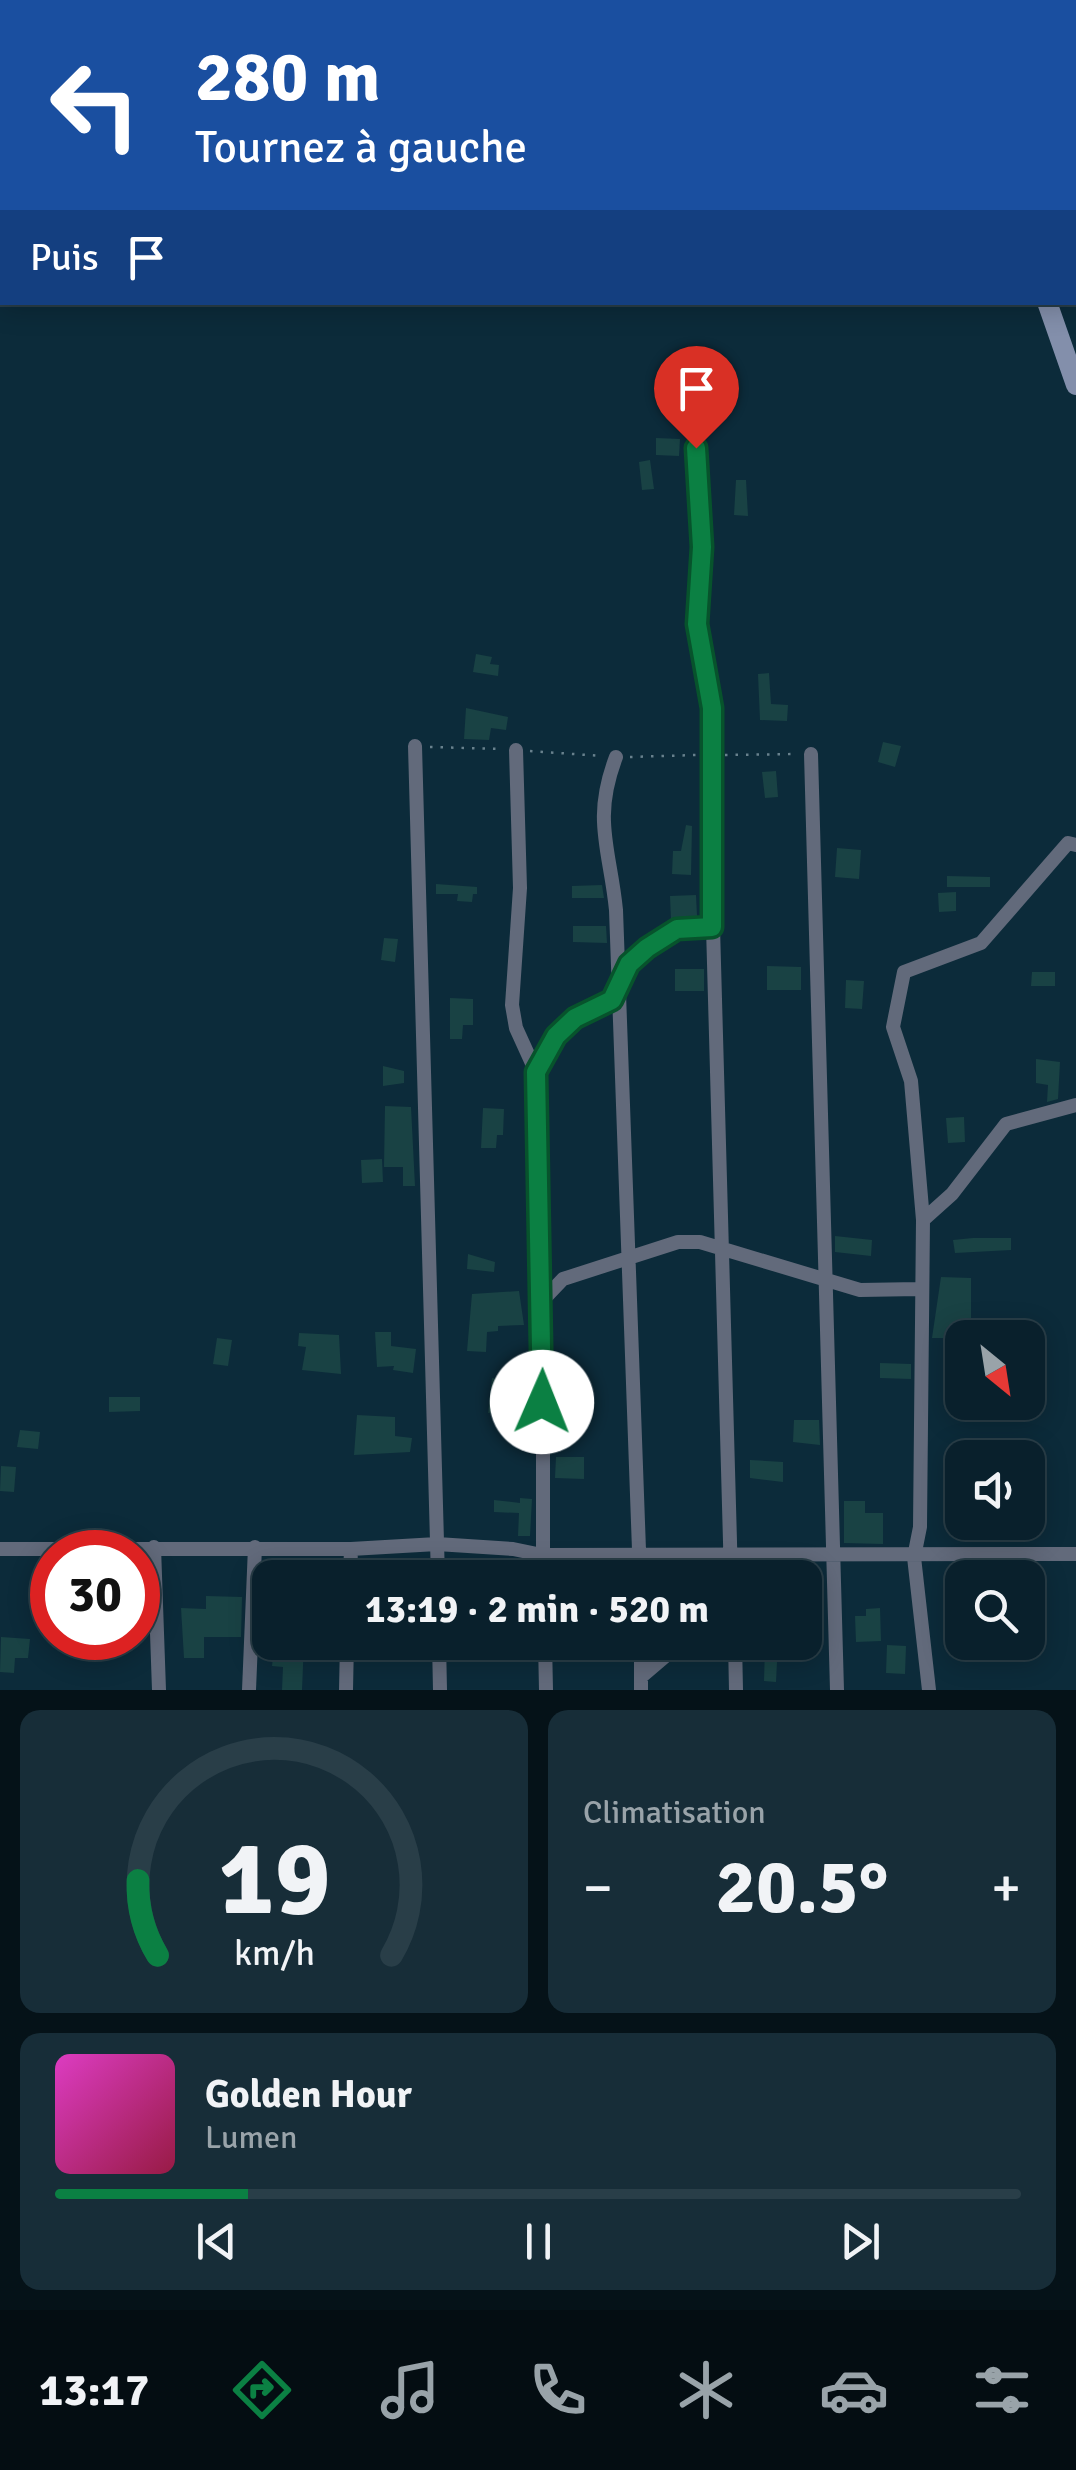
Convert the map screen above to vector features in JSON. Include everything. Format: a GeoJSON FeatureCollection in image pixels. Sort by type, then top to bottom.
{"type":"FeatureCollection","features":[{"type":"Feature","properties":{"kind":"street"},"geometry":{"type":"LineString","coordinates":[[1048,305],[1076,385]]}},
{"type":"Feature","properties":{"kind":"street"},"geometry":{"type":"LineString","coordinates":[[692,382],[702,547],[697,624],[712,708],[712,927],[730,1560]]}},
{"type":"Feature","properties":{"kind":"street"},"geometry":{"type":"LineString","coordinates":[[415,746],[437,1560]]}},
{"type":"Feature","properties":{"kind":"street"},"geometry":{"type":"LineString","coordinates":[[516,750],[520,888],[512,1005],[516,1028],[536,1072],[543,1300],[542,1560]]}},
{"type":"Feature","properties":{"kind":"street"},"geometry":{"type":"LineString","coordinates":[[811,754],[837,1690]]}},
{"type":"Feature","properties":{"kind":"street"},"geometry":{"type":"LineString","coordinates":[[616,757],[607,781],[604,840],[616,910],[639,1560]]}},
{"type":"Feature","properties":{"kind":"street"},"geometry":{"type":"LineString","coordinates":[[929,1690],[914,1557],[920,1526],[922,1220],[911,1080],[893,1027],[904,972],[981,943],[1068,842],[1076,846]]}},
{"type":"Feature","properties":{"kind":"street"},"geometry":{"type":"LineString","coordinates":[[536,1072],[556,1036],[575,1018],[608,1004],[629,964],[677,929],[712,927]]}},
{"type":"Feature","properties":{"kind":"street"},"geometry":{"type":"LineString","coordinates":[[922,1220],[952,1194],[1006,1124],[1076,1104]]}},
{"type":"Feature","properties":{"kind":"street"},"geometry":{"type":"LineString","coordinates":[[543,1300],[564,1279],[678,1242],[700,1242],[860,1290],[919,1289]]}},
{"type":"Feature","properties":{"kind":"street"},"geometry":{"type":"LineString","coordinates":[[895,1555],[920,1526]]}},
{"type":"Feature","properties":{"kind":"street"},"geometry":{"type":"LineString","coordinates":[[160,1547],[351,1549],[437,1544],[481,1545],[542,1555],[1076,1554]]}},
{"type":"Feature","properties":{"kind":"street"},"geometry":{"type":"LineString","coordinates":[[248,1690],[254,1547]]}},
{"type":"Feature","properties":{"kind":"street"},"geometry":{"type":"LineString","coordinates":[[0,1549],[30,1549]]}},
{"type":"Feature","properties":{"kind":"street"},"geometry":{"type":"LineString","coordinates":[[351,1549],[351,1560]]}},
{"type":"Feature","properties":{"kind":"street"},"geometry":{"type":"LineString","coordinates":[[158,1660],[159,1690]]}},
{"type":"Feature","properties":{"kind":"street"},"geometry":{"type":"LineString","coordinates":[[346,1690],[347,1660]]}},
{"type":"Feature","properties":{"kind":"street"},"geometry":{"type":"LineString","coordinates":[[439,1660],[440,1690]]}},
{"type":"Feature","properties":{"kind":"street"},"geometry":{"type":"LineString","coordinates":[[545,1660],[546,1690]]}},
{"type":"Feature","properties":{"kind":"street"},"geometry":{"type":"LineString","coordinates":[[641,1684],[663,1660]]}},
{"type":"Feature","properties":{"kind":"street"},"geometry":{"type":"LineString","coordinates":[[736,1660],[736,1690]]}},
{"type":"Feature","properties":{"kind":"building"},"geometry":{"type":"Polygon","coordinates":[[[656,438],[680,439],[679,456],[656,455],[656,438]]]}},
{"type":"Feature","properties":{"kind":"building"},"geometry":{"type":"Polygon","coordinates":[[[650,460],[654,489],[642,490],[639,462],[650,460]]]}},
{"type":"Feature","properties":{"kind":"building"},"geometry":{"type":"Polygon","coordinates":[[[736,480],[746,480],[748,516],[734,515],[736,480]]]}},
{"type":"Feature","properties":{"kind":"building"},"geometry":{"type":"Polygon","coordinates":[[[476,654],[492,657],[490,664],[499,665],[498,676],[473,672],[476,654]]]}},
{"type":"Feature","properties":{"kind":"building"},"geometry":{"type":"Polygon","coordinates":[[[769,673],[771,704],[788,705],[787,721],[760,720],[758,674],[769,673]]]}},
{"type":"Feature","properties":{"kind":"building"},"geometry":{"type":"Polygon","coordinates":[[[466,708],[508,717],[506,730],[491,728],[489,740],[464,739],[466,708]]]}},
{"type":"Feature","properties":{"kind":"building"},"geometry":{"type":"Polygon","coordinates":[[[883,742],[901,746],[895,767],[878,762],[883,742]]]}},
{"type":"Feature","properties":{"kind":"building"},"geometry":{"type":"Polygon","coordinates":[[[776,771],[778,797],[765,798],[762,772],[776,771]]]}},
{"type":"Feature","properties":{"kind":"building"},"geometry":{"type":"Polygon","coordinates":[[[686,825],[692,826],[691,875],[672,874],[673,851],[681,851],[686,825]]]}},
{"type":"Feature","properties":{"kind":"building"},"geometry":{"type":"Polygon","coordinates":[[[837,848],[861,850],[859,879],[835,877],[837,848]]]}},
{"type":"Feature","properties":{"kind":"building"},"geometry":{"type":"Polygon","coordinates":[[[947,876],[990,877],[990,887],[947,887],[947,876]]]}},
{"type":"Feature","properties":{"kind":"building"},"geometry":{"type":"Polygon","coordinates":[[[436,884],[477,887],[477,894],[473,894],[472,902],[457,901],[458,894],[436,894],[436,884]]]}},
{"type":"Feature","properties":{"kind":"building"},"geometry":{"type":"Polygon","coordinates":[[[602,885],[604,898],[572,898],[572,886],[602,885]]]}},
{"type":"Feature","properties":{"kind":"building"},"geometry":{"type":"Polygon","coordinates":[[[956,892],[956,911],[939,912],[938,893],[956,892]]]}},
{"type":"Feature","properties":{"kind":"building"},"geometry":{"type":"Polygon","coordinates":[[[696,895],[697,916],[671,920],[670,896],[696,895]]]}},
{"type":"Feature","properties":{"kind":"building"},"geometry":{"type":"Polygon","coordinates":[[[573,926],[606,926],[607,943],[573,942],[573,926]]]}},
{"type":"Feature","properties":{"kind":"building"},"geometry":{"type":"Polygon","coordinates":[[[384,938],[398,939],[395,962],[381,960],[384,938]]]}},
{"type":"Feature","properties":{"kind":"building"},"geometry":{"type":"Polygon","coordinates":[[[767,966],[801,967],[801,990],[767,990],[767,966]]]}},
{"type":"Feature","properties":{"kind":"building"},"geometry":{"type":"Polygon","coordinates":[[[675,969],[704,969],[704,991],[675,991],[675,969]]]}},
{"type":"Feature","properties":{"kind":"building"},"geometry":{"type":"Polygon","coordinates":[[[1032,972],[1055,972],[1055,986],[1031,986],[1032,972]]]}},
{"type":"Feature","properties":{"kind":"building"},"geometry":{"type":"Polygon","coordinates":[[[846,980],[864,981],[862,1009],[845,1008],[846,980]]]}},
{"type":"Feature","properties":{"kind":"building"},"geometry":{"type":"Polygon","coordinates":[[[450,998],[473,999],[473,1025],[463,1025],[462,1039],[450,1039],[450,998]]]}},
{"type":"Feature","properties":{"kind":"building"},"geometry":{"type":"Polygon","coordinates":[[[1036,1059],[1060,1062],[1058,1099],[1047,1102],[1048,1085],[1036,1083],[1036,1059]]]}},
{"type":"Feature","properties":{"kind":"building"},"geometry":{"type":"Polygon","coordinates":[[[383,1066],[404,1071],[404,1083],[383,1086],[383,1066]]]}},
{"type":"Feature","properties":{"kind":"building"},"geometry":{"type":"Polygon","coordinates":[[[385,1106],[411,1107],[415,1186],[403,1186],[403,1167],[384,1167],[385,1106]]]}},
{"type":"Feature","properties":{"kind":"building"},"geometry":{"type":"Polygon","coordinates":[[[483,1108],[504,1109],[503,1135],[497,1135],[496,1148],[481,1148],[483,1108]]]}},
{"type":"Feature","properties":{"kind":"building"},"geometry":{"type":"Polygon","coordinates":[[[964,1117],[965,1142],[948,1143],[946,1118],[964,1117]]]}},
{"type":"Feature","properties":{"kind":"building"},"geometry":{"type":"Polygon","coordinates":[[[382,1159],[383,1182],[362,1183],[361,1160],[382,1159]]]}},
{"type":"Feature","properties":{"kind":"building"},"geometry":{"type":"Polygon","coordinates":[[[835,1236],[872,1240],[871,1256],[835,1252],[835,1236]]]}},
{"type":"Feature","properties":{"kind":"building"},"geometry":{"type":"Polygon","coordinates":[[[1011,1238],[1011,1250],[955,1253],[953,1240],[1011,1238]]]}},
{"type":"Feature","properties":{"kind":"building"},"geometry":{"type":"Polygon","coordinates":[[[468,1254],[495,1262],[494,1272],[467,1269],[468,1254]]]}},
{"type":"Feature","properties":{"kind":"building"},"geometry":{"type":"Polygon","coordinates":[[[941,1277],[971,1278],[971,1320],[945,1320],[945,1338],[932,1338],[941,1277]]]}},
{"type":"Feature","properties":{"kind":"building"},"geometry":{"type":"Polygon","coordinates":[[[519,1291],[524,1325],[498,1326],[498,1331],[487,1332],[486,1352],[467,1351],[472,1294],[519,1291]]]}},
{"type":"Feature","properties":{"kind":"building"},"geometry":{"type":"Polygon","coordinates":[[[375,1332],[391,1332],[391,1346],[416,1349],[413,1373],[393,1370],[394,1366],[377,1367],[375,1332]]]}},
{"type":"Feature","properties":{"kind":"building"},"geometry":{"type":"Polygon","coordinates":[[[299,1333],[339,1335],[341,1374],[302,1370],[306,1347],[298,1346],[299,1333]]]}},
{"type":"Feature","properties":{"kind":"building"},"geometry":{"type":"Polygon","coordinates":[[[217,1338],[232,1340],[228,1366],[213,1364],[217,1338]]]}},
{"type":"Feature","properties":{"kind":"building"},"geometry":{"type":"Polygon","coordinates":[[[880,1363],[911,1364],[911,1379],[880,1378],[880,1363]]]}},
{"type":"Feature","properties":{"kind":"building"},"geometry":{"type":"Polygon","coordinates":[[[492,1378],[515,1381],[510,1415],[488,1413],[492,1378]]]}},
{"type":"Feature","properties":{"kind":"building"},"geometry":{"type":"Polygon","coordinates":[[[109,1397],[140,1397],[140,1411],[109,1412],[109,1397]]]}},
{"type":"Feature","properties":{"kind":"building"},"geometry":{"type":"Polygon","coordinates":[[[357,1415],[395,1417],[395,1436],[412,1438],[410,1452],[354,1455],[357,1415]]]}},
{"type":"Feature","properties":{"kind":"building"},"geometry":{"type":"Polygon","coordinates":[[[794,1420],[819,1420],[820,1445],[793,1442],[794,1420]]]}},
{"type":"Feature","properties":{"kind":"building"},"geometry":{"type":"Polygon","coordinates":[[[20,1430],[40,1432],[38,1449],[17,1447],[20,1430]]]}},
{"type":"Feature","properties":{"kind":"building"},"geometry":{"type":"Polygon","coordinates":[[[556,1457],[584,1457],[584,1479],[555,1478],[556,1457]]]}},
{"type":"Feature","properties":{"kind":"building"},"geometry":{"type":"Polygon","coordinates":[[[750,1460],[783,1462],[783,1482],[750,1478],[750,1460]]]}},
{"type":"Feature","properties":{"kind":"building"},"geometry":{"type":"Polygon","coordinates":[[[1,1466],[16,1467],[14,1492],[0,1491],[1,1466]]]}},
{"type":"Feature","properties":{"kind":"building"},"geometry":{"type":"Polygon","coordinates":[[[520,1498],[532,1499],[530,1536],[518,1536],[519,1513],[494,1512],[494,1500],[520,1503],[520,1498]]]}},
{"type":"Feature","properties":{"kind":"building"},"geometry":{"type":"Polygon","coordinates":[[[844,1501],[865,1501],[865,1513],[883,1513],[883,1544],[844,1543],[844,1501]]]}},
{"type":"Feature","properties":{"kind":"building"},"geometry":{"type":"Polygon","coordinates":[[[206,1596],[242,1597],[241,1637],[204,1637],[204,1658],[184,1658],[181,1608],[206,1609],[206,1596]]]}},
{"type":"Feature","properties":{"kind":"building"},"geometry":{"type":"Polygon","coordinates":[[[880,1608],[881,1641],[856,1642],[855,1616],[866,1616],[866,1609],[880,1608]]]}},
{"type":"Feature","properties":{"kind":"building"},"geometry":{"type":"Polygon","coordinates":[[[1,1637],[30,1639],[28,1658],[15,1658],[14,1673],[0,1672],[1,1637]]]}},
{"type":"Feature","properties":{"kind":"building"},"geometry":{"type":"Polygon","coordinates":[[[887,1645],[906,1646],[905,1674],[886,1673],[887,1645]]]}},
{"type":"Feature","properties":{"kind":"building"},"geometry":{"type":"Polygon","coordinates":[[[273,1660],[303,1660],[302,1690],[282,1690],[283,1667],[272,1666],[273,1660]]]}},
{"type":"Feature","properties":{"kind":"building"},"geometry":{"type":"Polygon","coordinates":[[[765,1660],[785,1660],[777,1662],[776,1682],[764,1681],[765,1660]]]}},
{"type":"Feature","properties":{"kind":"route"},"geometry":{"type":"LineString","coordinates":[[542,1402],[536,1072],[556,1036],[575,1018],[608,1004],[629,964],[647,948],[677,929],[712,927],[712,708],[697,624],[702,547],[696,448]]}}]}
